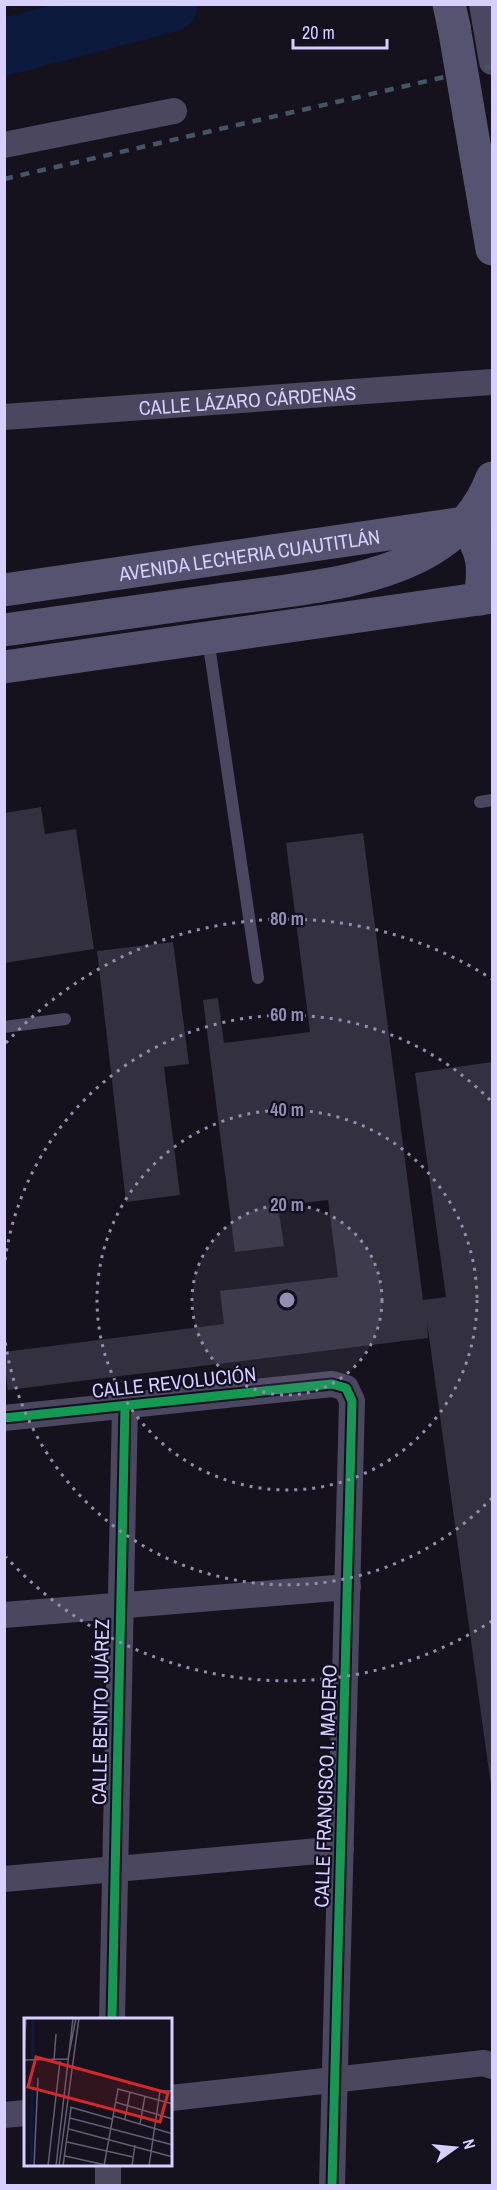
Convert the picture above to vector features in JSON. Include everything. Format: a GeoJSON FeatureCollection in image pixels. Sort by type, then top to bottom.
{"type":"FeatureCollection","features":[{"type":"Feature","properties":{"kind":"main road"},"geometry":{"type":"LineString","coordinates":[[449,4],[492,249]]}},
{"type":"Feature","properties":{"kind":"main road"},"geometry":{"type":"LineString","coordinates":[[4,630],[314,586],[393,568],[432,549],[469,520],[484,499],[492,478]]}},
{"type":"Feature","properties":{"kind":"main road"},"geometry":{"type":"LineString","coordinates":[[4,667],[486,598],[483,558],[478,543],[478,521]]}},
{"type":"Feature","properties":{"kind":"main road","name":"AVENIDA LECHERIA CUAUTITLÁN"},"geometry":{"type":"LineString","coordinates":[[4,590],[478,521]]}},
{"type":"Feature","properties":{"kind":"street"},"geometry":{"type":"LineString","coordinates":[[482,4],[491,55]]}},
{"type":"Feature","properties":{"kind":"street"},"geometry":{"type":"LineString","coordinates":[[4,145],[174,111]]}},
{"type":"Feature","properties":{"kind":"street","name":"CALLE LÁZARO CÁRDENAS"},"geometry":{"type":"LineString","coordinates":[[4,417],[492,382]]}},
{"type":"Feature","properties":{"kind":"street","name":"CALLE REVOLUCIÓN"},"geometry":{"type":"LineString","coordinates":[[4,1418],[332,1384],[346,1389]]}},
{"type":"Feature","properties":{"kind":"street","name":"CALLE FRANCISCO I. MADERO"},"geometry":{"type":"LineString","coordinates":[[332,2186],[352,1401],[346,1389]]}},
{"type":"Feature","properties":{"kind":"street","name":"CALLE BENITO JUÁREZ"},"geometry":{"type":"LineString","coordinates":[[112,2018],[125,1406]]}},
{"type":"Feature","properties":{"kind":"street"},"geometry":{"type":"LineString","coordinates":[[4,1615],[348,1587]]}},
{"type":"Feature","properties":{"kind":"street"},"geometry":{"type":"LineString","coordinates":[[4,1879],[341,1849]]}},
{"type":"Feature","properties":{"kind":"street"},"geometry":{"type":"LineString","coordinates":[[172,2098],[483,2063],[492,2066]]}},
{"type":"Feature","properties":{"kind":"street"},"geometry":{"type":"LineString","coordinates":[[4,2115],[24,2113]]}},
{"type":"Feature","properties":{"kind":"street"},"geometry":{"type":"LineString","coordinates":[[108,2166],[108,2186]]}},
{"type":"Feature","properties":{"kind":"lane"},"geometry":{"type":"LineString","coordinates":[[208,638],[258,978]]}},
{"type":"Feature","properties":{"kind":"lane"},"geometry":{"type":"LineString","coordinates":[[4,1027],[65,1019]]}},
{"type":"Feature","properties":{"kind":"building"},"geometry":{"type":"Polygon","coordinates":[[[41,807],[45,834],[76,829],[94,949],[4,963],[4,813],[41,807]]]}},
{"type":"Feature","properties":{"kind":"building"},"geometry":{"type":"Polygon","coordinates":[[[363,833],[423,1300],[446,1297],[415,1073],[492,1062],[492,1793],[427,1322],[428,1338],[8,1390],[4,1362],[4,1352],[224,1324],[220,1291],[338,1277],[328,1200],[278,1206],[284,1246],[235,1252],[203,1000],[218,998],[224,1043],[310,1032],[286,843],[363,833]]]}},
{"type":"Feature","properties":{"kind":"building"},"geometry":{"type":"Polygon","coordinates":[[[173,942],[189,1064],[164,1067],[180,1195],[126,1202],[97,951],[173,942]]]}},
{"type":"Feature","properties":{"kind":"waterway"},"geometry":{"type":"LineString","coordinates":[[4,47],[169,4]]}},
{"type":"Feature","properties":{"kind":"railway"},"geometry":{"type":"LineString","coordinates":[[4,179],[492,66]]}},
{"type":"Feature","properties":{"kind":"cycle path"},"geometry":{"type":"LineString","coordinates":[[4,1418],[332,1384],[346,1388],[352,1401],[332,2186]]}},
{"type":"Feature","properties":{"kind":"cycle path"},"geometry":{"type":"LineString","coordinates":[[112,2018],[125,1406]]}}]}
